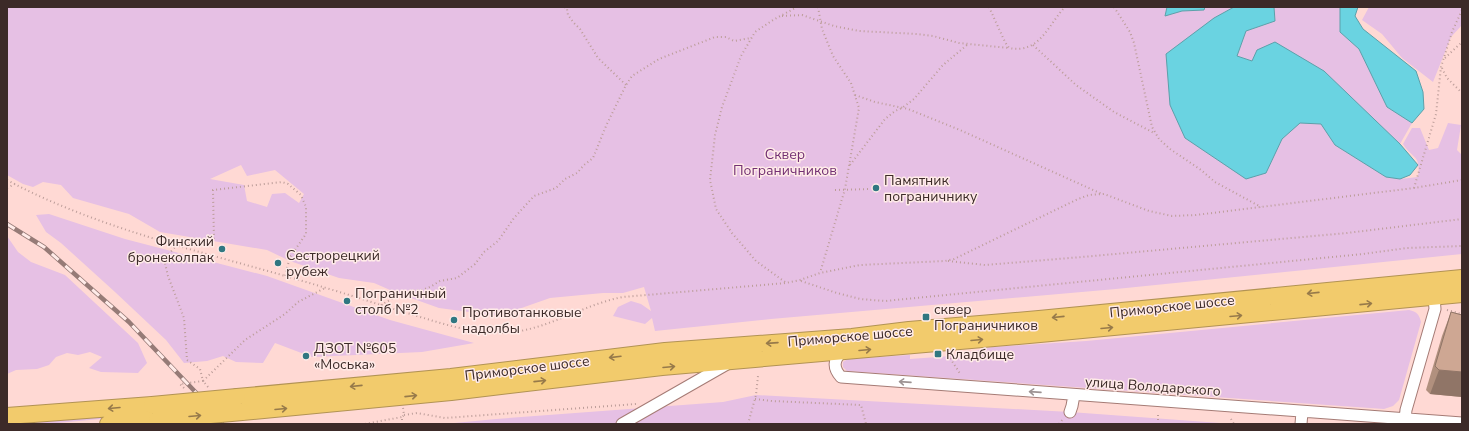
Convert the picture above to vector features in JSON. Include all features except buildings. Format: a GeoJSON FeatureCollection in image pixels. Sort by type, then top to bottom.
{"type":"FeatureCollection","features":[{"type":"Feature","properties":{"kind":"highway","name":"Приморское шоссе"},"geometry":{"type":"LineString","coordinates":[[154,412],[238,397],[451,377],[665,351],[852,337],[909,330],[1039,319],[1462,278]]}},
{"type":"Feature","properties":{"kind":"highway","name":"Приморское шоссе"},"geometry":{"type":"LineString","coordinates":[[154,412],[242,412],[450,392],[662,367],[842,352],[1462,294]]}},
{"type":"Feature","properties":{"kind":"highway"},"geometry":{"type":"LineString","coordinates":[[7,416],[154,412]]}},
{"type":"Feature","properties":{"kind":"highway"},"geometry":{"type":"LineString","coordinates":[[108,424],[154,412]]}},
{"type":"Feature","properties":{"kind":"street"},"geometry":{"type":"LineString","coordinates":[[1405,420],[1406,410],[1435,309],[1434,296]]}},
{"type":"Feature","properties":{"kind":"street","name":"улица Володарского"},"geometry":{"type":"LineString","coordinates":[[842,352],[836,360],[835,366],[836,371],[841,376],[1462,424]]}},
{"type":"Feature","properties":{"kind":"street"},"geometry":{"type":"LineString","coordinates":[[622,424],[731,362]]}},
{"type":"Feature","properties":{"kind":"street"},"geometry":{"type":"LineString","coordinates":[[1070,412],[1074,395]]}},
{"type":"Feature","properties":{"kind":"street"},"geometry":{"type":"LineString","coordinates":[[1301,424],[1302,412]]}},
{"type":"Feature","properties":{"kind":"path"},"geometry":{"type":"LineString","coordinates":[[564,7],[567,9],[571,19],[580,29],[598,58],[626,85]]}},
{"type":"Feature","properties":{"kind":"path"},"geometry":{"type":"LineString","coordinates":[[786,283],[756,261],[732,233],[716,209],[710,180],[715,135],[722,107],[741,56],[754,32],[797,7]]}},
{"type":"Feature","properties":{"kind":"path"},"geometry":{"type":"LineString","coordinates":[[818,7],[822,29],[833,56],[851,83],[859,108],[845,189],[820,273]]}},
{"type":"Feature","properties":{"kind":"path"},"geometry":{"type":"LineString","coordinates":[[989,7],[1009,48]]}},
{"type":"Feature","properties":{"kind":"path"},"geometry":{"type":"LineString","coordinates":[[781,16],[802,15],[834,26],[859,31],[917,34],[968,44],[1016,50],[1033,45],[1044,35],[1065,7]]}},
{"type":"Feature","properties":{"kind":"path"},"geometry":{"type":"LineString","coordinates":[[1114,7],[1130,32],[1134,43],[1146,96],[1150,122],[1160,139],[1170,149],[1201,170],[1215,182],[1262,208]]}},
{"type":"Feature","properties":{"kind":"path"},"geometry":{"type":"LineString","coordinates":[[1414,188],[1436,114],[1441,67],[1452,32],[1462,10]]}},
{"type":"Feature","properties":{"kind":"path"},"geometry":{"type":"LineString","coordinates":[[381,305],[406,291],[430,288],[440,281],[457,278],[475,264],[484,252],[498,241],[514,218],[534,196],[556,188],[565,179],[577,173],[593,158],[606,126],[632,76],[659,59],[715,37],[726,38],[734,41],[751,38]]}},
{"type":"Feature","properties":{"kind":"path"},"geometry":{"type":"LineString","coordinates":[[1444,58],[1462,42]]}},
{"type":"Feature","properties":{"kind":"path"},"geometry":{"type":"LineString","coordinates":[[849,166],[885,119],[914,99],[943,65],[968,44]]}},
{"type":"Feature","properties":{"kind":"path"},"geometry":{"type":"LineString","coordinates":[[1033,45],[1076,85],[1114,112],[1156,133]]}},
{"type":"Feature","properties":{"kind":"path"},"geometry":{"type":"LineString","coordinates":[[1441,67],[1447,78],[1462,93]]}},
{"type":"Feature","properties":{"kind":"path"},"geometry":{"type":"LineString","coordinates":[[855,95],[875,102],[902,108],[960,130],[1104,194],[1149,212],[1172,216],[1196,216],[1262,208],[1414,188],[1462,180]]}},
{"type":"Feature","properties":{"kind":"path"},"geometry":{"type":"LineString","coordinates":[[7,180],[38,196],[71,210],[133,232],[465,330],[483,333],[518,332],[536,328],[596,304],[623,297],[786,283],[820,273],[860,266],[945,261],[985,265],[1089,257],[1339,234],[1462,218]]}},
{"type":"Feature","properties":{"kind":"path"},"geometry":{"type":"LineString","coordinates":[[212,393],[203,381],[200,369],[187,360],[184,318],[168,276],[164,259],[177,245],[214,241],[214,190],[282,182],[288,184],[301,195],[306,206],[306,234],[290,257],[285,276]]}},
{"type":"Feature","properties":{"kind":"path"},"geometry":{"type":"LineString","coordinates":[[7,188],[15,184]]}},
{"type":"Feature","properties":{"kind":"path"},"geometry":{"type":"LineString","coordinates":[[835,190],[871,189]]}},
{"type":"Feature","properties":{"kind":"path"},"geometry":{"type":"LineString","coordinates":[[945,261],[954,259],[1078,199],[1089,195],[1104,194]]}},
{"type":"Feature","properties":{"kind":"path"},"geometry":{"type":"LineString","coordinates":[[800,280],[837,293],[860,299],[885,301],[1364,254],[1407,248],[1462,246]]}},
{"type":"Feature","properties":{"kind":"path"},"geometry":{"type":"LineString","coordinates":[[184,389],[180,384],[203,381],[245,340],[284,314],[298,302],[326,288]]}},
{"type":"Feature","properties":{"kind":"path"},"geometry":{"type":"LineString","coordinates":[[1444,317],[1447,310],[1462,314]]}},
{"type":"Feature","properties":{"kind":"path"},"geometry":{"type":"LineString","coordinates":[[748,424],[755,399],[758,376]]}},
{"type":"Feature","properties":{"kind":"path"},"geometry":{"type":"LineString","coordinates":[[755,399],[861,406],[866,424]]}},
{"type":"Feature","properties":{"kind":"path"},"geometry":{"type":"LineString","coordinates":[[365,424],[417,413],[445,418],[637,404]]}},
{"type":"Feature","properties":{"kind":"path"},"geometry":{"type":"LineString","coordinates":[[402,405],[402,424]]}},
{"type":"Feature","properties":{"kind":"path"},"geometry":{"type":"LineString","coordinates":[[1158,414],[1158,424]]}},
{"type":"Feature","properties":{"kind":"path"},"geometry":{"type":"LineString","coordinates":[[1231,419],[1234,424]]}},
{"type":"Feature","properties":{"kind":"green space","name":"Сквер Пограничников"},"geometry":{"type":"Polygon","coordinates":[[[7,7],[1167,7],[1165,16],[1182,11],[1204,10],[1205,7],[1234,7],[1214,18],[1266,173],[1282,138],[1300,123],[1321,124],[1335,145],[1386,177],[1400,179],[1418,177],[1419,170],[1417,161],[1403,144],[1412,128],[1420,128],[1429,150],[1438,148],[1448,123],[1461,125],[1457,150],[1462,155],[1462,254],[1116,289],[771,319],[655,331],[652,318],[645,324],[613,316],[618,307],[631,301],[641,304],[651,311],[644,287],[623,293],[603,293],[550,298],[499,316],[439,308],[374,283],[339,278],[290,261],[267,250],[160,232],[129,214],[73,198],[61,185],[43,182],[33,187],[23,184],[7,175],[7,7]],[[241,165],[210,179],[244,185],[247,201],[267,207],[272,194],[285,193],[299,203],[304,194],[275,170],[247,176],[241,165]]]}},
{"type":"Feature","properties":{"kind":"green space"},"geometry":{"type":"Polygon","coordinates":[[[1274,7],[1340,7],[1340,32],[1359,49],[1387,107],[1412,123],[1400,144],[1389,134],[1252,61],[1237,56],[1246,31],[1275,21],[1274,7]]]}},
{"type":"Feature","properties":{"kind":"green space"},"geometry":{"type":"Polygon","coordinates":[[[1369,7],[1462,7],[1462,25],[1451,37],[1433,82],[1402,58],[1382,34],[1362,20],[1369,7]]]}},
{"type":"Feature","properties":{"kind":"green space"},"geometry":{"type":"Polygon","coordinates":[[[49,214],[125,239],[267,276],[390,320],[474,343],[422,352],[312,357],[275,343],[263,363],[236,362],[223,356],[207,361],[184,363],[166,340],[61,243],[46,232],[36,215],[49,214]]]}},
{"type":"Feature","properties":{"kind":"green space"},"geometry":{"type":"Polygon","coordinates":[[[7,236],[18,252],[31,262],[65,275],[138,343],[147,363],[138,373],[101,372],[89,368],[102,357],[90,352],[78,355],[67,353],[56,357],[49,365],[37,369],[16,370],[7,374],[7,236]]]}},
{"type":"Feature","properties":{"kind":"green space"},"geometry":{"type":"Polygon","coordinates":[[[1409,310],[1417,314],[1421,322],[1399,400],[1393,406],[1384,409],[847,371],[843,367],[843,362],[848,359],[910,355],[910,359],[951,356],[992,347],[1086,341],[1409,310]]]}},
{"type":"Feature","properties":{"kind":"green space"},"geometry":{"type":"Polygon","coordinates":[[[756,395],[1070,412],[1234,424],[444,424],[723,402],[756,395]]]}},
{"type":"Feature","properties":{"kind":"green space"},"geometry":{"type":"Polygon","coordinates":[[[153,414],[47,424],[7,424],[89,417],[153,414]]]}},
{"type":"Feature","properties":{"kind":"water"},"geometry":{"type":"Polygon","coordinates":[[[1167,7],[1205,7],[1204,10],[1182,11],[1165,16],[1167,7]]]}},
{"type":"Feature","properties":{"kind":"water"},"geometry":{"type":"Polygon","coordinates":[[[1234,7],[1274,7],[1275,21],[1246,31],[1237,56],[1252,61],[1257,50],[1275,42],[1324,71],[1400,144],[1418,165],[1410,175],[1400,179],[1386,177],[1335,145],[1321,124],[1300,123],[1282,139],[1266,173],[1246,179],[1185,138],[1170,105],[1166,54],[1214,18],[1234,7]]]}},
{"type":"Feature","properties":{"kind":"water"},"geometry":{"type":"Polygon","coordinates":[[[1340,7],[1358,7],[1355,16],[1363,29],[1416,71],[1423,92],[1424,109],[1412,123],[1387,107],[1359,49],[1340,32],[1340,7]]]}},
{"type":"Feature","properties":{"kind":"railway"},"geometry":{"type":"LineString","coordinates":[[7,224],[44,247],[129,322],[203,400],[222,424]]}},
{"type":"Feature","properties":{"kind":"place","name":"Памятник пограничнику"},"geometry":{"type":"Point","coordinates":[876,188]}},
{"type":"Feature","properties":{"kind":"place","name":"Финский бронеколпак"},"geometry":{"type":"Point","coordinates":[222,249]}},
{"type":"Feature","properties":{"kind":"place","name":"Сестрорецкий рубеж"},"geometry":{"type":"Point","coordinates":[278,263]}},
{"type":"Feature","properties":{"kind":"place","name":"Пограничный столб №2"},"geometry":{"type":"Point","coordinates":[347,301]}},
{"type":"Feature","properties":{"kind":"place","name":"сквер Пограничников"},"geometry":{"type":"Point","coordinates":[926,317]}},
{"type":"Feature","properties":{"kind":"place","name":"Противотанковые надолбы"},"geometry":{"type":"Point","coordinates":[454,320]}},
{"type":"Feature","properties":{"kind":"place","name":"Кладбище"},"geometry":{"type":"Point","coordinates":[938,354]}},
{"type":"Feature","properties":{"kind":"place","name":"ДЗОТ №605 «Моська»"},"geometry":{"type":"Point","coordinates":[306,356]}}]}
